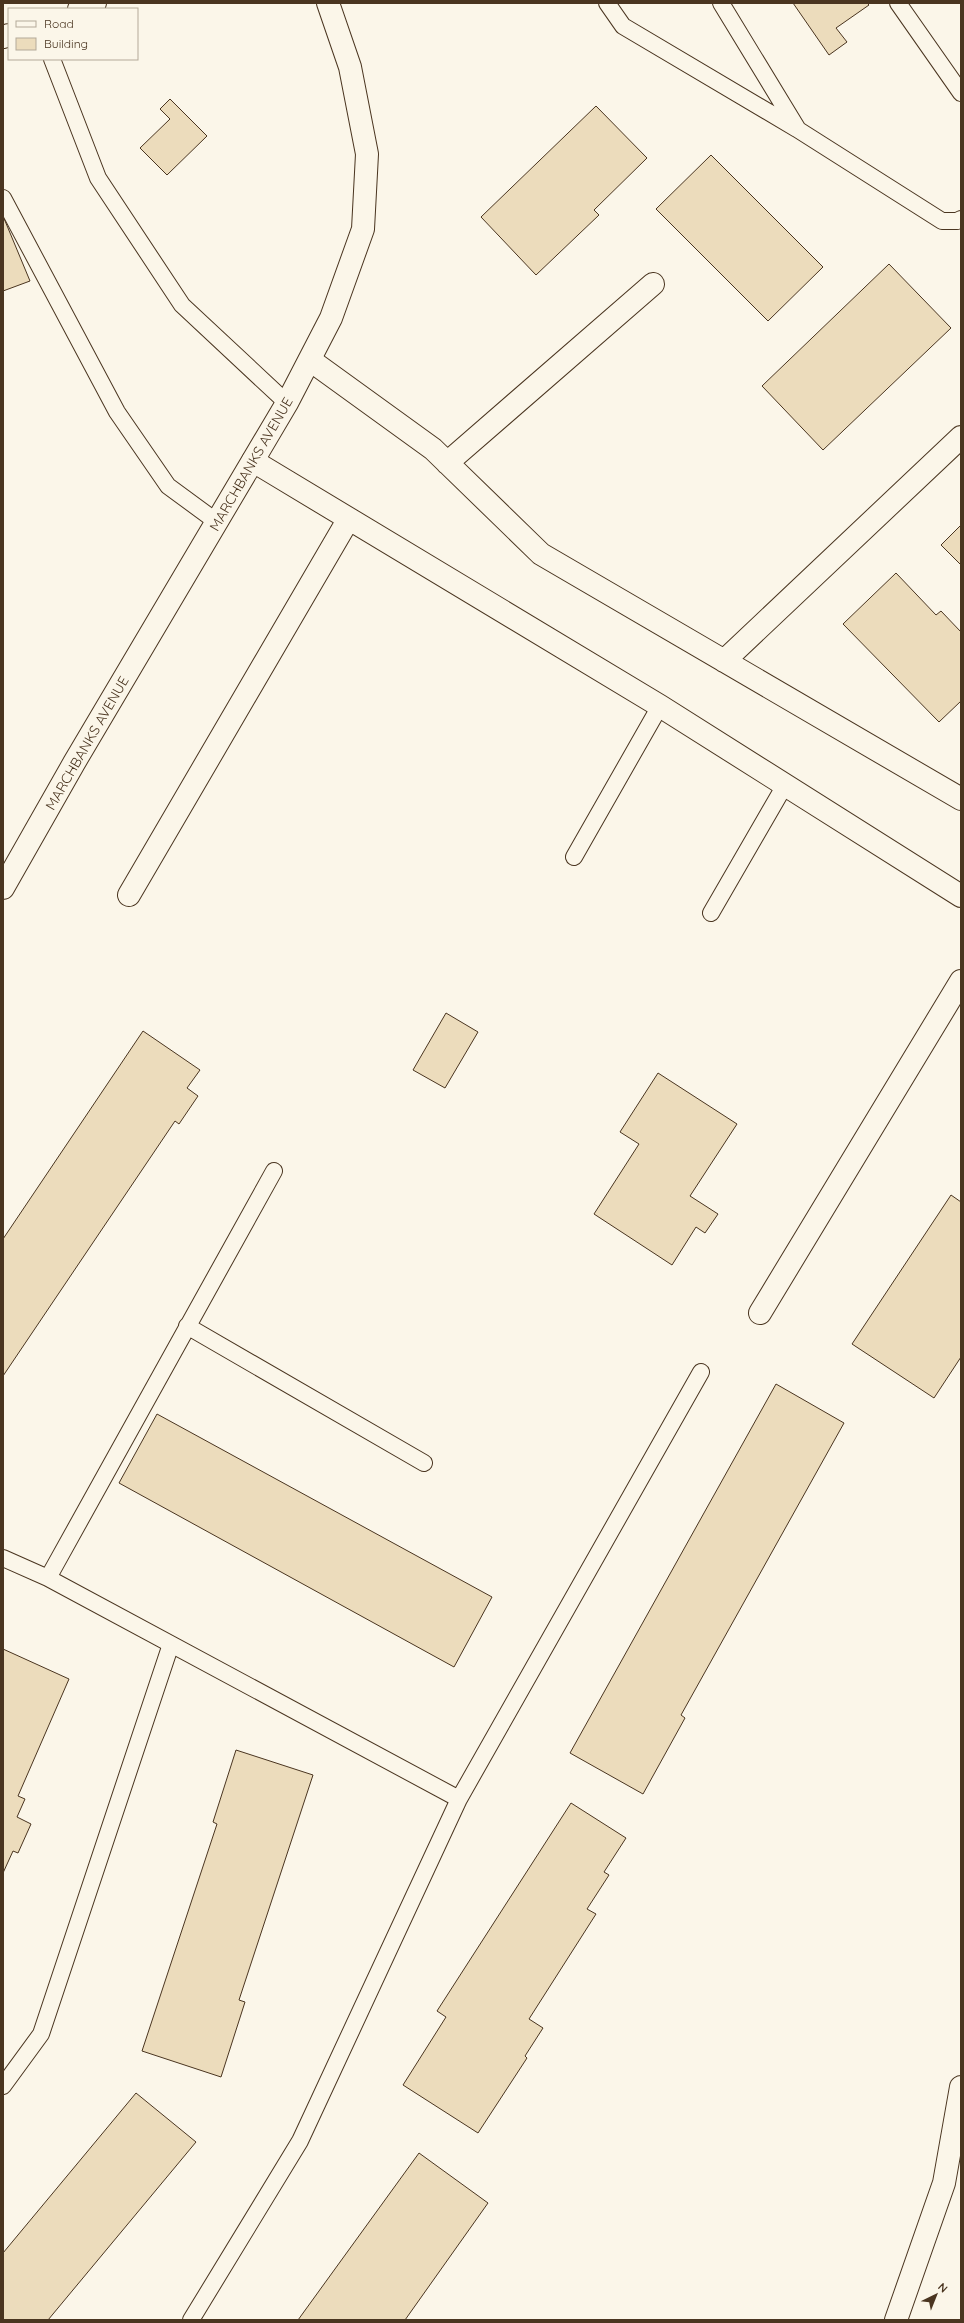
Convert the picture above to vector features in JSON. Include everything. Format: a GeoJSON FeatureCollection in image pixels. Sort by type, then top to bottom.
{"type":"FeatureCollection","features":[{"type":"Feature","properties":{"kind":"street"},"geometry":{"type":"LineString","coordinates":[[82,8],[94,3]]}},
{"type":"Feature","properties":{"kind":"street","name":"MARCHBANKS AVENUE"},"geometry":{"type":"LineString","coordinates":[[3,888],[78,756],[287,403],[331,318],[363,229],[367,154],[350,68],[328,3]]}},
{"type":"Feature","properties":{"kind":"street"},"geometry":{"type":"LineString","coordinates":[[447,463],[653,284]]}},
{"type":"Feature","properties":{"kind":"street"},"geometry":{"type":"LineString","coordinates":[[310,360],[432,448],[541,554],[961,799]]}},
{"type":"Feature","properties":{"kind":"street"},"geometry":{"type":"LineString","coordinates":[[724,661],[961,437]]}},
{"type":"Feature","properties":{"kind":"street"},"geometry":{"type":"LineString","coordinates":[[253,461],[348,520],[660,706],[961,896]]}},
{"type":"Feature","properties":{"kind":"street"},"geometry":{"type":"LineString","coordinates":[[128,895],[348,520]]}},
{"type":"Feature","properties":{"kind":"street"},"geometry":{"type":"LineString","coordinates":[[760,1313],[961,981]]}},
{"type":"Feature","properties":{"kind":"street"},"geometry":{"type":"LineString","coordinates":[[896,2320],[944,2183],[961,2087]]}},
{"type":"Feature","properties":{"kind":"lane"},"geometry":{"type":"LineString","coordinates":[[607,3],[623,26],[797,129],[942,221],[957,222],[961,219]]}},
{"type":"Feature","properties":{"kind":"lane"},"geometry":{"type":"LineString","coordinates":[[721,3],[797,129]]}},
{"type":"Feature","properties":{"kind":"lane"},"geometry":{"type":"LineString","coordinates":[[898,3],[961,93]]}},
{"type":"Feature","properties":{"kind":"lane"},"geometry":{"type":"LineString","coordinates":[[52,60],[98,178],[182,305],[287,403]]}},
{"type":"Feature","properties":{"kind":"lane"},"geometry":{"type":"LineString","coordinates":[[3,198],[116,412],[168,486],[217,522]]}},
{"type":"Feature","properties":{"kind":"lane"},"geometry":{"type":"LineString","coordinates":[[574,857],[660,706]]}},
{"type":"Feature","properties":{"kind":"lane"},"geometry":{"type":"LineString","coordinates":[[712,913],[785,785]]}},
{"type":"Feature","properties":{"kind":"lane"},"geometry":{"type":"LineString","coordinates":[[48,1578],[274,1171]]}},
{"type":"Feature","properties":{"kind":"lane"},"geometry":{"type":"LineString","coordinates":[[187,1326],[424,1463]]}},
{"type":"Feature","properties":{"kind":"lane"},"geometry":{"type":"LineString","coordinates":[[191,2320],[300,2141],[459,1799],[701,1372]]}},
{"type":"Feature","properties":{"kind":"lane"},"geometry":{"type":"LineString","coordinates":[[3,1558],[48,1578],[459,1799]]}},
{"type":"Feature","properties":{"kind":"lane"},"geometry":{"type":"LineString","coordinates":[[3,2086],[41,2034],[171,1644]]}},
{"type":"Feature","properties":{"kind":"building"},"geometry":{"type":"Polygon","coordinates":[[[793,3],[867,3],[869,5],[836,28],[847,42],[829,55],[793,3]]]}},
{"type":"Feature","properties":{"kind":"building"},"geometry":{"type":"Polygon","coordinates":[[[170,99],[207,136],[167,175],[140,148],[170,119],[160,109],[170,99]]]}},
{"type":"Feature","properties":{"kind":"building"},"geometry":{"type":"Polygon","coordinates":[[[596,106],[647,158],[594,210],[599,215],[536,275],[481,217],[596,106]]]}},
{"type":"Feature","properties":{"kind":"building"},"geometry":{"type":"Polygon","coordinates":[[[711,155],[823,267],[768,321],[656,209],[711,155]]]}},
{"type":"Feature","properties":{"kind":"building"},"geometry":{"type":"Polygon","coordinates":[[[3,216],[30,281],[3,291],[3,216]]]}},
{"type":"Feature","properties":{"kind":"building"},"geometry":{"type":"Polygon","coordinates":[[[889,264],[951,328],[823,450],[762,386],[889,264]]]}},
{"type":"Feature","properties":{"kind":"building"},"geometry":{"type":"Polygon","coordinates":[[[961,525],[961,565],[941,545],[961,525]]]}},
{"type":"Feature","properties":{"kind":"building"},"geometry":{"type":"Polygon","coordinates":[[[896,573],[936,615],[941,611],[961,632],[961,701],[939,722],[843,624],[896,573]]]}},
{"type":"Feature","properties":{"kind":"building"},"geometry":{"type":"Polygon","coordinates":[[[446,1013],[478,1032],[445,1088],[413,1070],[446,1013]]]}},
{"type":"Feature","properties":{"kind":"building"},"geometry":{"type":"Polygon","coordinates":[[[143,1031],[200,1070],[187,1088],[198,1096],[179,1124],[175,1121],[3,1376],[3,1239],[143,1031]]]}},
{"type":"Feature","properties":{"kind":"building"},"geometry":{"type":"Polygon","coordinates":[[[658,1073],[737,1124],[690,1196],[718,1214],[705,1233],[696,1227],[672,1265],[594,1214],[639,1144],[620,1132],[658,1073]]]}},
{"type":"Feature","properties":{"kind":"building"},"geometry":{"type":"Polygon","coordinates":[[[951,1195],[961,1202],[961,1357],[934,1398],[852,1344],[951,1195]]]}},
{"type":"Feature","properties":{"kind":"building"},"geometry":{"type":"Polygon","coordinates":[[[776,1384],[844,1423],[681,1715],[685,1718],[643,1794],[570,1753],[776,1384]]]}},
{"type":"Feature","properties":{"kind":"building"},"geometry":{"type":"Polygon","coordinates":[[[157,1414],[492,1597],[454,1667],[119,1483],[157,1414]]]}},
{"type":"Feature","properties":{"kind":"building"},"geometry":{"type":"Polygon","coordinates":[[[3,1649],[69,1679],[18,1796],[25,1799],[17,1817],[31,1824],[18,1853],[13,1851],[3,1873],[3,1649]]]}},
{"type":"Feature","properties":{"kind":"building"},"geometry":{"type":"Polygon","coordinates":[[[236,1750],[313,1775],[239,2000],[245,2002],[221,2077],[142,2051],[217,1824],[213,1822],[236,1750]]]}},
{"type":"Feature","properties":{"kind":"building"},"geometry":{"type":"Polygon","coordinates":[[[571,1803],[626,1838],[604,1872],[609,1875],[587,1909],[596,1914],[529,2019],[543,2028],[525,2056],[527,2058],[478,2133],[403,2085],[446,2017],[437,2011],[571,1803]]]}},
{"type":"Feature","properties":{"kind":"building"},"geometry":{"type":"Polygon","coordinates":[[[136,2093],[196,2142],[48,2320],[3,2320],[3,2253],[136,2093]]]}},
{"type":"Feature","properties":{"kind":"building"},"geometry":{"type":"Polygon","coordinates":[[[419,2153],[488,2203],[405,2320],[298,2320],[419,2153]]]}}]}
